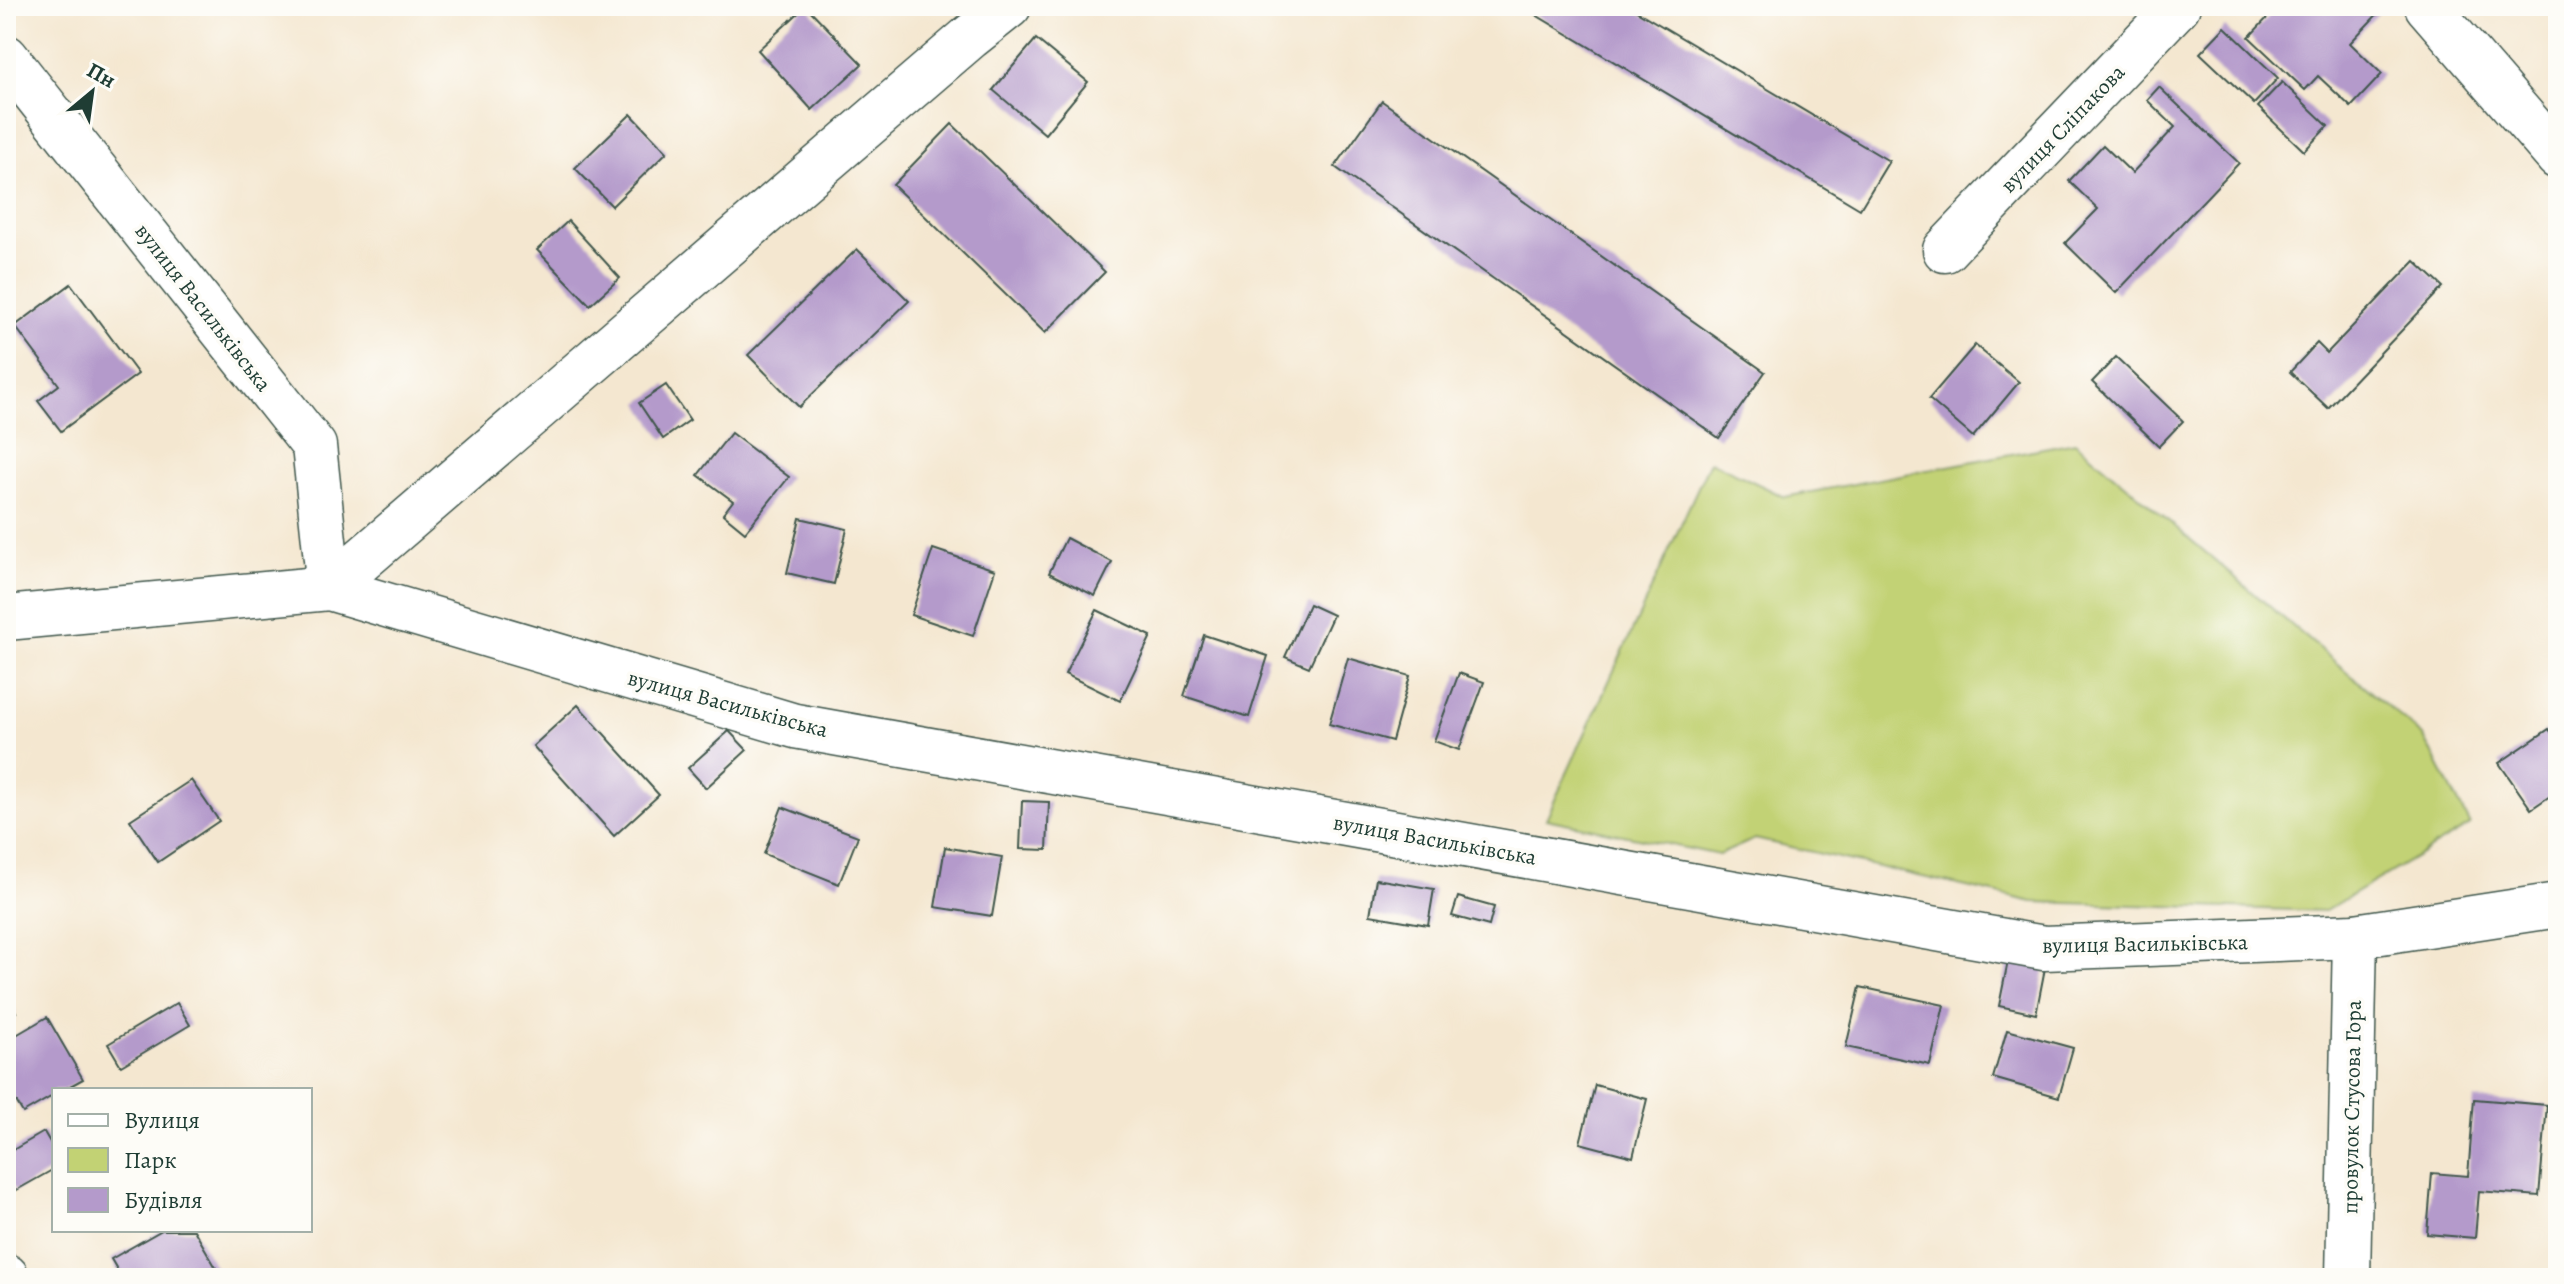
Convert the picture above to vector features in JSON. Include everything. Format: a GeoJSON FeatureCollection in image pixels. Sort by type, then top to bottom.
{"type":"FeatureCollection","features":[{"type":"Feature","properties":{"kind":"street"},"geometry":{"type":"LineString","coordinates":[[329,588],[1009,6]]}},
{"type":"Feature","properties":{"kind":"street","name":"вулиця Сліпакова"},"geometry":{"type":"LineString","coordinates":[[1945,250],[2178,6]]}},
{"type":"Feature","properties":{"kind":"street"},"geometry":{"type":"LineString","coordinates":[[2427,6],[2558,157]]}},
{"type":"Feature","properties":{"kind":"street","name":"вулиця Васильківська"},"geometry":{"type":"LineString","coordinates":[[6,57],[314,446],[329,588]]}},
{"type":"Feature","properties":{"kind":"street","name":"вулиця Васильківська"},"geometry":{"type":"LineString","coordinates":[[6,618],[329,588],[795,726],[2044,948],[2355,936],[2558,905]]}},
{"type":"Feature","properties":{"kind":"street","name":"провулок Стусова Гора"},"geometry":{"type":"LineString","coordinates":[[2348,1278],[2355,936]]}},
{"type":"Feature","properties":{"kind":"green space"},"geometry":{"type":"Polygon","coordinates":[[[2075,442],[2424,737],[2470,825],[2325,911],[2033,902],[1755,839],[1719,855],[1546,819],[1710,461],[1785,497],[2075,442]]]}},
{"type":"Feature","properties":{"kind":"building"},"geometry":{"type":"Polygon","coordinates":[[[806,6],[862,64],[812,110],[758,50],[806,6]]]}},
{"type":"Feature","properties":{"kind":"building"},"geometry":{"type":"Polygon","coordinates":[[[1521,6],[1628,6],[1889,161],[1860,209],[1521,6]]]}},
{"type":"Feature","properties":{"kind":"building"},"geometry":{"type":"Polygon","coordinates":[[[2265,6],[2385,6],[2350,43],[2382,74],[2351,107],[2318,76],[2305,90],[2249,37],[2272,13],[2265,6]]]}},
{"type":"Feature","properties":{"kind":"building"},"geometry":{"type":"Polygon","coordinates":[[[2225,27],[2278,78],[2254,104],[2200,53],[2225,27]]]}},
{"type":"Feature","properties":{"kind":"building"},"geometry":{"type":"Polygon","coordinates":[[[1036,39],[1088,82],[1045,134],[993,90],[1036,39]]]}},
{"type":"Feature","properties":{"kind":"building"},"geometry":{"type":"Polygon","coordinates":[[[2282,82],[2328,126],[2304,151],[2258,107],[2282,82]]]}},
{"type":"Feature","properties":{"kind":"building"},"geometry":{"type":"Polygon","coordinates":[[[2159,87],[2239,163],[2116,293],[2065,243],[2098,209],[2069,181],[2103,145],[2132,173],[2175,127],[2147,100],[2159,87]]]}},
{"type":"Feature","properties":{"kind":"building"},"geometry":{"type":"Polygon","coordinates":[[[1382,101],[1765,372],[1719,438],[1335,167],[1382,101]]]}},
{"type":"Feature","properties":{"kind":"building"},"geometry":{"type":"Polygon","coordinates":[[[631,114],[667,152],[612,206],[575,168],[631,114]]]}},
{"type":"Feature","properties":{"kind":"building"},"geometry":{"type":"Polygon","coordinates":[[[952,124],[1105,272],[1045,333],[893,185],[952,124]]]}},
{"type":"Feature","properties":{"kind":"building"},"geometry":{"type":"Polygon","coordinates":[[[568,221],[620,278],[590,305],[537,250],[568,221]]]}},
{"type":"Feature","properties":{"kind":"building"},"geometry":{"type":"Polygon","coordinates":[[[857,249],[909,301],[799,407],[748,355],[857,249]]]}},
{"type":"Feature","properties":{"kind":"building"},"geometry":{"type":"Polygon","coordinates":[[[2415,261],[2443,287],[2328,408],[2290,372],[2317,343],[2327,353],[2415,261]]]}},
{"type":"Feature","properties":{"kind":"building"},"geometry":{"type":"Polygon","coordinates":[[[71,284],[138,374],[61,431],[38,401],[59,385],[15,326],[71,284]]]}},
{"type":"Feature","properties":{"kind":"building"},"geometry":{"type":"Polygon","coordinates":[[[1975,345],[2019,382],[1973,437],[1929,399],[1975,345]]]}},
{"type":"Feature","properties":{"kind":"building"},"geometry":{"type":"Polygon","coordinates":[[[2116,357],[2183,421],[2159,446],[2092,382],[2116,357]]]}},
{"type":"Feature","properties":{"kind":"building"},"geometry":{"type":"Polygon","coordinates":[[[666,385],[690,420],[663,439],[639,403],[666,385]]]}},
{"type":"Feature","properties":{"kind":"building"},"geometry":{"type":"Polygon","coordinates":[[[731,433],[789,477],[745,532],[723,514],[733,501],[698,475],[731,433]]]}},
{"type":"Feature","properties":{"kind":"building"},"geometry":{"type":"Polygon","coordinates":[[[800,518],[847,529],[834,584],[787,573],[800,518]]]}},
{"type":"Feature","properties":{"kind":"building"},"geometry":{"type":"Polygon","coordinates":[[[1066,538],[1112,562],[1095,596],[1049,573],[1066,538]]]}},
{"type":"Feature","properties":{"kind":"building"},"geometry":{"type":"Polygon","coordinates":[[[933,549],[995,570],[973,636],[911,615],[933,549]]]}},
{"type":"Feature","properties":{"kind":"building"},"geometry":{"type":"Polygon","coordinates":[[[1309,604],[1333,615],[1309,667],[1285,657],[1309,604]]]}},
{"type":"Feature","properties":{"kind":"building"},"geometry":{"type":"Polygon","coordinates":[[[1097,610],[1151,636],[1120,701],[1065,674],[1097,610]]]}},
{"type":"Feature","properties":{"kind":"building"},"geometry":{"type":"Polygon","coordinates":[[[1204,635],[1268,656],[1249,717],[1184,696],[1204,635]]]}},
{"type":"Feature","properties":{"kind":"building"},"geometry":{"type":"Polygon","coordinates":[[[1348,658],[1410,676],[1392,741],[1329,724],[1348,658]]]}},
{"type":"Feature","properties":{"kind":"building"},"geometry":{"type":"Polygon","coordinates":[[[1459,673],[1484,682],[1459,750],[1434,741],[1459,673]]]}},
{"type":"Feature","properties":{"kind":"building"},"geometry":{"type":"Polygon","coordinates":[[[578,705],[659,795],[614,836],[533,746],[578,705]]]}},
{"type":"Feature","properties":{"kind":"building"},"geometry":{"type":"Polygon","coordinates":[[[2549,729],[2558,742],[2558,807],[2550,796],[2531,809],[2499,763],[2549,729]]]}},
{"type":"Feature","properties":{"kind":"building"},"geometry":{"type":"Polygon","coordinates":[[[729,731],[747,750],[706,788],[688,768],[729,731]]]}},
{"type":"Feature","properties":{"kind":"building"},"geometry":{"type":"Polygon","coordinates":[[[191,780],[219,821],[158,862],[130,820],[191,780]]]}},
{"type":"Feature","properties":{"kind":"building"},"geometry":{"type":"Polygon","coordinates":[[[1022,801],[1049,802],[1047,850],[1020,849],[1022,801]]]}},
{"type":"Feature","properties":{"kind":"building"},"geometry":{"type":"Polygon","coordinates":[[[782,807],[858,836],[839,884],[764,854],[782,807]]]}},
{"type":"Feature","properties":{"kind":"building"},"geometry":{"type":"Polygon","coordinates":[[[945,847],[1002,857],[992,916],[935,907],[945,847]]]}},
{"type":"Feature","properties":{"kind":"building"},"geometry":{"type":"Polygon","coordinates":[[[1376,879],[1434,889],[1428,925],[1370,915],[1376,879]]]}},
{"type":"Feature","properties":{"kind":"building"},"geometry":{"type":"Polygon","coordinates":[[[1458,897],[1494,907],[1489,926],[1452,916],[1458,897]]]}},
{"type":"Feature","properties":{"kind":"building"},"geometry":{"type":"Polygon","coordinates":[[[2008,961],[2045,968],[2036,1014],[1999,1006],[2008,961]]]}},
{"type":"Feature","properties":{"kind":"building"},"geometry":{"type":"Polygon","coordinates":[[[1860,987],[1944,1005],[1930,1065],[1846,1047],[1860,987]]]}},
{"type":"Feature","properties":{"kind":"building"},"geometry":{"type":"Polygon","coordinates":[[[6,995],[16,1012],[6,1017],[6,995]]]}},
{"type":"Feature","properties":{"kind":"building"},"geometry":{"type":"Polygon","coordinates":[[[177,1003],[190,1025],[121,1066],[108,1044],[177,1003]]]}},
{"type":"Feature","properties":{"kind":"building"},"geometry":{"type":"Polygon","coordinates":[[[47,1017],[83,1079],[67,1088],[52,1088],[52,1096],[23,1113],[6,1084],[6,1041],[47,1017]]]}},
{"type":"Feature","properties":{"kind":"building"},"geometry":{"type":"Polygon","coordinates":[[[2007,1030],[2073,1048],[2059,1097],[1993,1078],[2007,1030]]]}},
{"type":"Feature","properties":{"kind":"building"},"geometry":{"type":"Polygon","coordinates":[[[1595,1085],[1647,1099],[1633,1157],[1580,1143],[1595,1085]]]}},
{"type":"Feature","properties":{"kind":"building"},"geometry":{"type":"Polygon","coordinates":[[[2474,1099],[2547,1105],[2539,1196],[2479,1191],[2475,1238],[2427,1234],[2432,1173],[2468,1176],[2474,1099]]]}},
{"type":"Feature","properties":{"kind":"building"},"geometry":{"type":"Polygon","coordinates":[[[44,1132],[52,1146],[52,1170],[15,1191],[6,1175],[6,1154],[44,1132]]]}},
{"type":"Feature","properties":{"kind":"building"},"geometry":{"type":"Polygon","coordinates":[[[158,1232],[195,1232],[222,1278],[122,1278],[111,1259],[158,1232]]]}}]}
